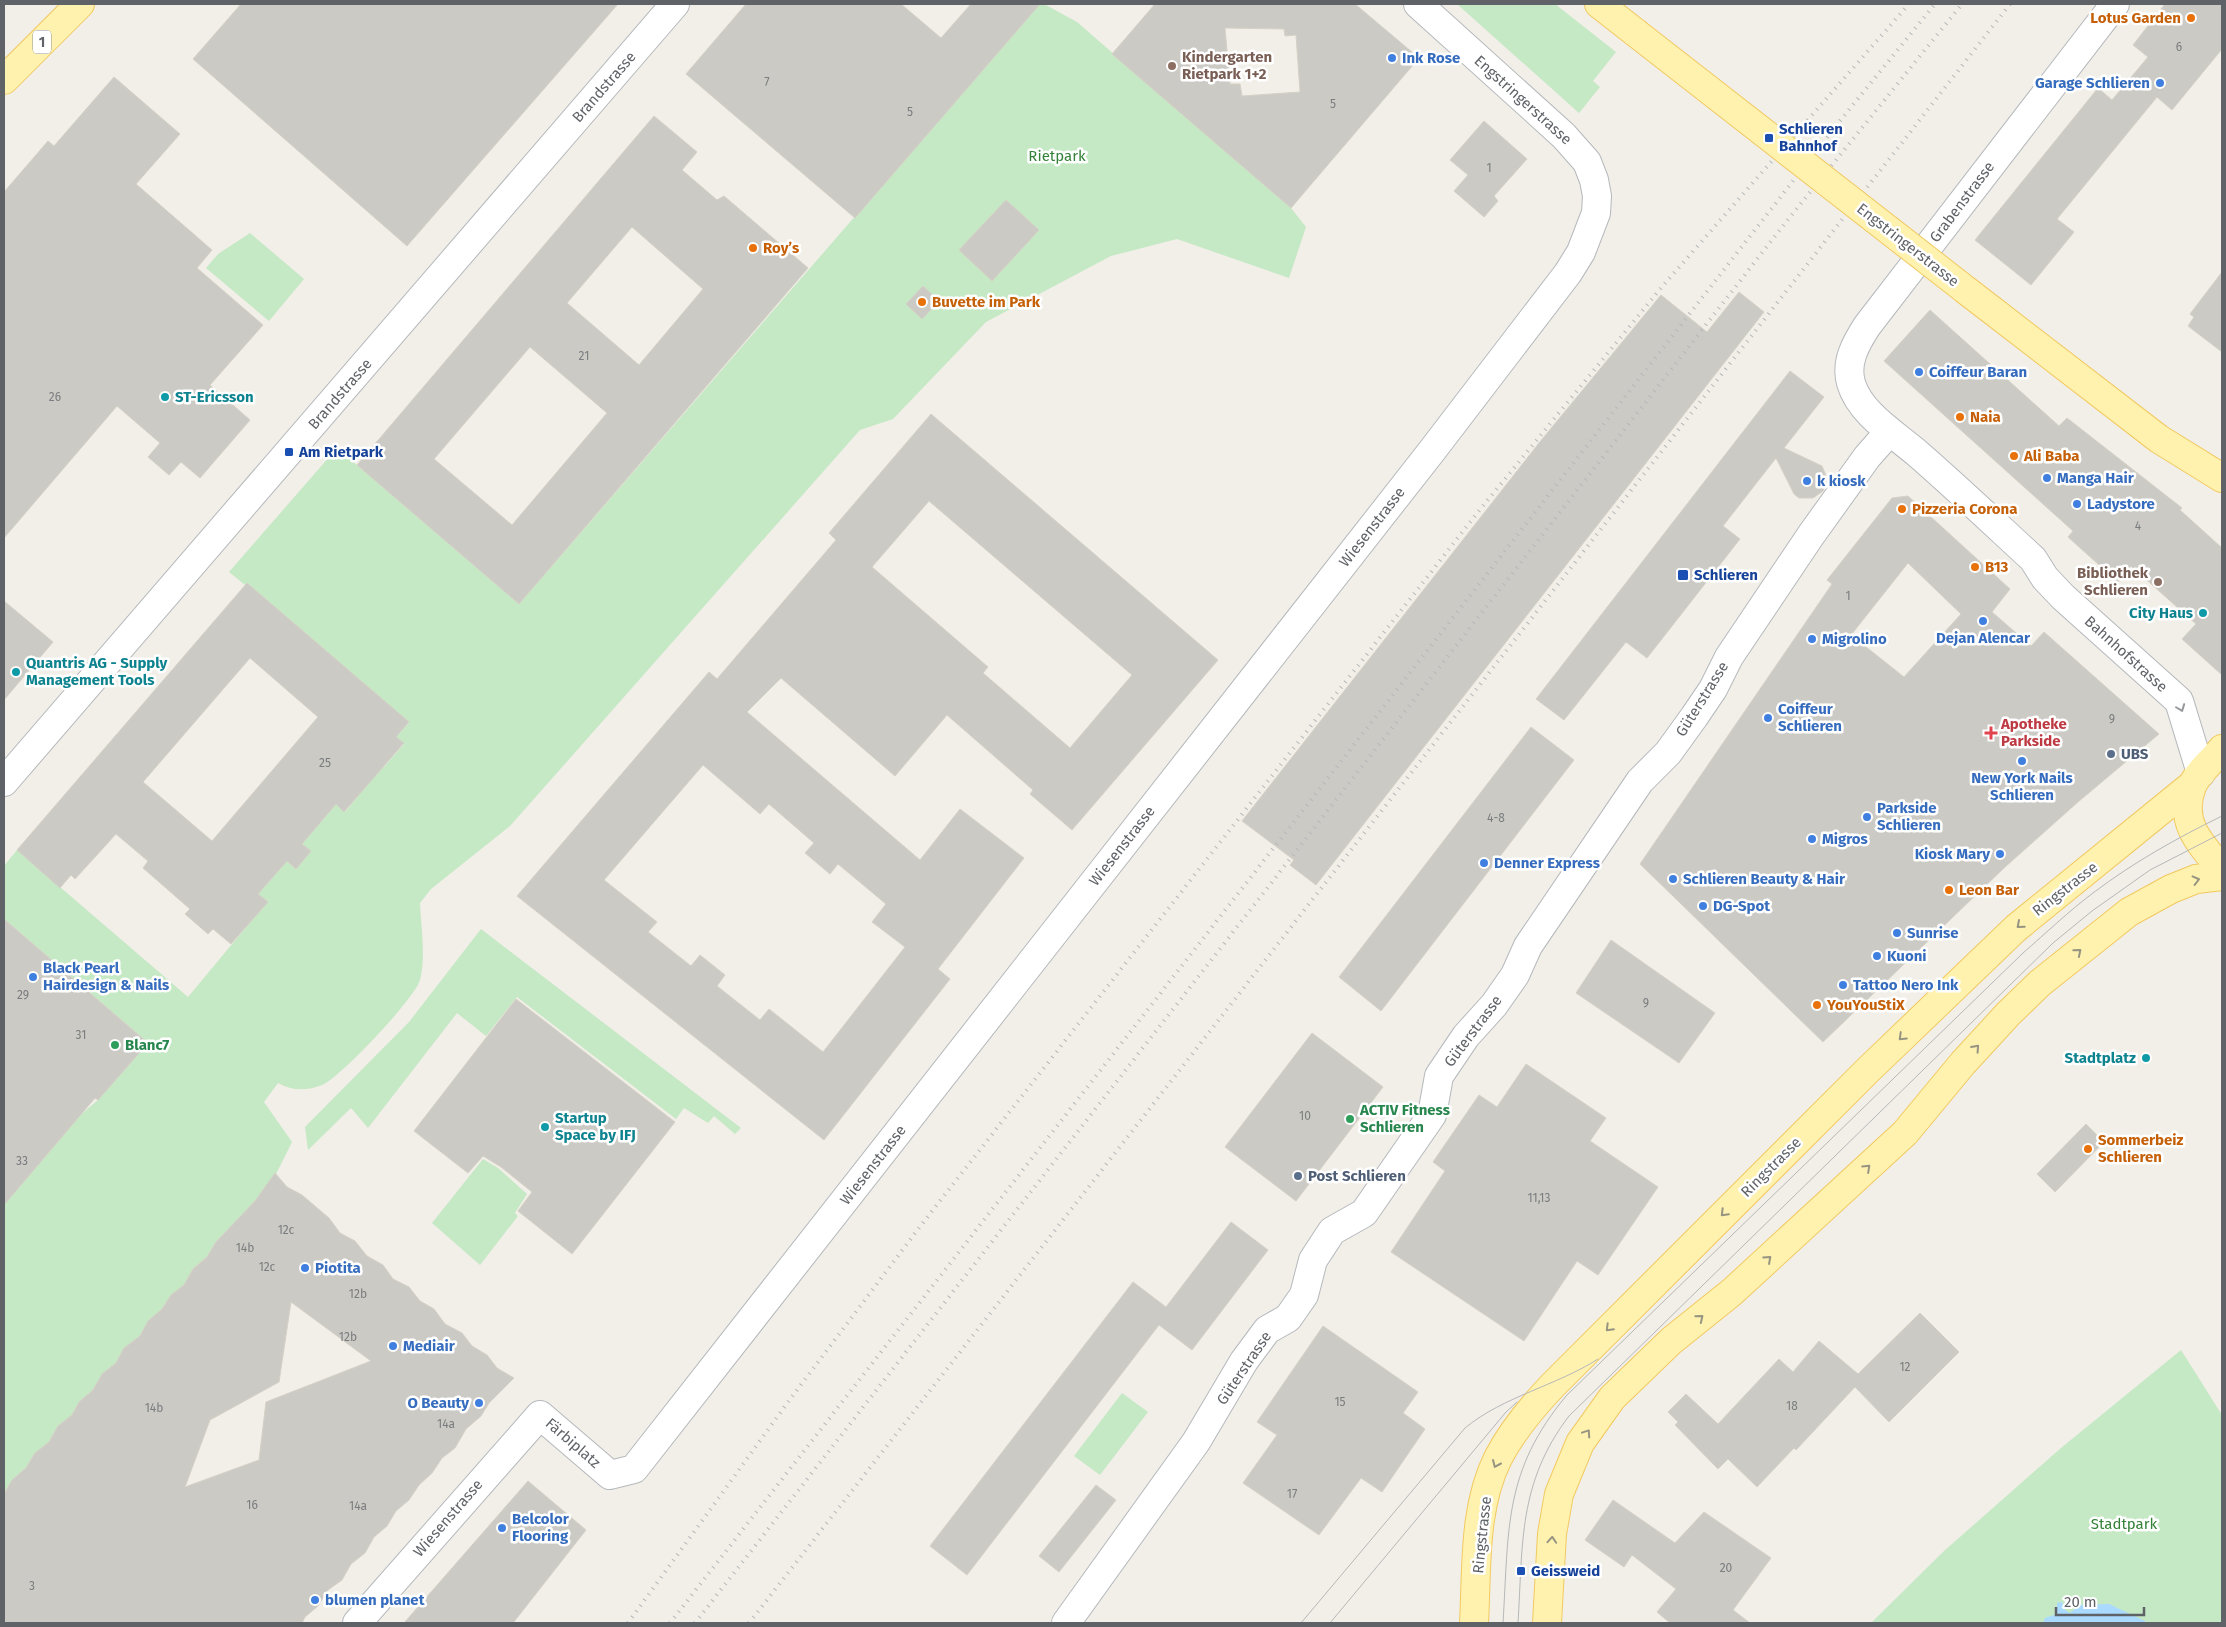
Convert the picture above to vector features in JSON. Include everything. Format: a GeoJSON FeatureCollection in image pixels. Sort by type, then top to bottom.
{"type":"FeatureCollection","features":[{"type":"Feature","properties":{"kind":"main road","name":"1"},"geometry":{"type":"LineString","coordinates":[[4,80],[80,4]]}},
{"type":"Feature","properties":{"kind":"main road","name":"Engstringerstrasse"},"geometry":{"type":"LineString","coordinates":[[1598,4],[2159,439],[2222,478]]}},
{"type":"Feature","properties":{"kind":"main road","name":"Ringstrasse"},"geometry":{"type":"LineString","coordinates":[[1474,1623],[1480,1530],[1485,1495],[1498,1458],[1533,1407],[1552,1384],[1834,1104],[2016,928],[2197,779],[2222,749]]}},
{"type":"Feature","properties":{"kind":"main road"},"geometry":{"type":"LineString","coordinates":[[2197,779],[2189,807],[2192,832],[2199,844],[2222,869]]}},
{"type":"Feature","properties":{"kind":"main road"},"geometry":{"type":"LineString","coordinates":[[1547,1623],[1552,1534],[1559,1494],[1580,1443],[1612,1398],[1671,1341],[1732,1292],[1905,1133],[1963,1063],[2008,1014],[2040,983],[2129,912],[2187,882],[2222,876]]}},
{"type":"Feature","properties":{"kind":"street","name":"Brandstrasse"},"geometry":{"type":"LineString","coordinates":[[4,782],[675,4]]}},
{"type":"Feature","properties":{"kind":"street","name":"Engstringerstrasse"},"geometry":{"type":"LineString","coordinates":[[1418,4],[1574,146],[1587,162],[1594,180],[1597,196],[1596,213]]}},
{"type":"Feature","properties":{"kind":"street","name":"Grabenstrasse"},"geometry":{"type":"LineString","coordinates":[[1889,432],[1860,400],[1851,384],[1849,364],[1859,339],[2115,4]]}},
{"type":"Feature","properties":{"kind":"street","name":"Wiesenstrasse"},"geometry":{"type":"LineString","coordinates":[[634,1470],[1529,326],[1582,252],[1596,213]]}},
{"type":"Feature","properties":{"kind":"street","name":"Bahnhofstrasse"},"geometry":{"type":"LineString","coordinates":[[1889,432],[1917,452],[2026,552],[2063,597],[2179,701],[2197,779]]}},
{"type":"Feature","properties":{"kind":"street","name":"Güterstrasse"},"geometry":{"type":"LineString","coordinates":[[1066,1623],[1196,1442],[1244,1362],[1267,1330],[1288,1318],[1304,1295],[1313,1260],[1332,1231],[1364,1212],[1432,1114],[1439,1076],[1466,1036],[1494,1005],[1515,974],[1528,946],[1640,781],[1668,753],[1713,689],[1729,657],[1807,542],[1867,457],[1889,432]]}},
{"type":"Feature","properties":{"kind":"street","name":"Wiesenstrasse"},"geometry":{"type":"LineString","coordinates":[[357,1623],[540,1415]]}},
{"type":"Feature","properties":{"kind":"street","name":"Färbiplatz"},"geometry":{"type":"LineString","coordinates":[[540,1415],[610,1475],[634,1470]]}},
{"type":"Feature","properties":{"kind":"green space","name":"Rietpark"},"geometry":{"type":"Polygon","coordinates":[[[1039,4],[1044,4],[1077,22],[1291,208],[1306,227],[1289,278],[1177,239],[1111,256],[986,322],[893,419],[860,430],[510,826],[431,889],[420,903],[423,962],[420,980],[415,989],[376,1037],[331,1079],[322,1085],[305,1089],[289,1088],[278,1083],[264,1102],[292,1142],[276,1174],[255,1201],[216,1242],[207,1257],[193,1269],[184,1285],[171,1295],[162,1309],[148,1321],[140,1336],[124,1348],[116,1363],[102,1374],[93,1390],[79,1402],[72,1415],[58,1426],[49,1442],[35,1453],[26,1468],[12,1480],[4,1494],[4,1205],[78,1117],[98,1100],[148,1043],[4,919],[4,866],[17,850],[188,997],[267,902],[258,894],[287,861],[295,868],[311,851],[302,844],[336,804],[345,812],[359,795],[351,788],[375,760],[384,767],[404,744],[396,737],[409,723],[247,583],[245,585],[229,572],[337,448],[519,604],[1039,4]]]}},
{"type":"Feature","properties":{"kind":"green space"},"geometry":{"type":"Polygon","coordinates":[[[1457,4],[1555,4],[1616,52],[1593,81],[1600,87],[1579,113],[1457,4]]]}},
{"type":"Feature","properties":{"kind":"green space"},"geometry":{"type":"Polygon","coordinates":[[[250,233],[304,279],[269,321],[206,268],[218,254],[250,233]]]}},
{"type":"Feature","properties":{"kind":"green space"},"geometry":{"type":"Polygon","coordinates":[[[481,929],[741,1128],[735,1134],[714,1116],[708,1123],[684,1108],[676,1119],[517,997],[486,1036],[457,1013],[368,1128],[351,1108],[308,1150],[305,1127],[409,1022],[481,929]]]}},
{"type":"Feature","properties":{"kind":"green space"},"geometry":{"type":"Polygon","coordinates":[[[483,1159],[498,1168],[527,1194],[515,1213],[518,1216],[480,1265],[432,1223],[483,1159]]]}},
{"type":"Feature","properties":{"kind":"green space","name":"Stadtpark"},"geometry":{"type":"Polygon","coordinates":[[[2181,1350],[2222,1415],[2222,1623],[1871,1623],[1944,1551],[2061,1448],[2181,1350]]]}},
{"type":"Feature","properties":{"kind":"green space"},"geometry":{"type":"Polygon","coordinates":[[[1122,1393],[1148,1412],[1100,1475],[1074,1456],[1122,1393]]]}},
{"type":"Feature","properties":{"kind":"water"},"geometry":{"type":"Polygon","coordinates":[[[2062,1602],[2065,1610],[2070,1613],[2080,1605],[2109,1604],[2145,1621],[2145,1623],[2043,1623],[2045,1618],[2057,1614],[2057,1603],[2062,1602]]]}},
{"type":"Feature","properties":{"kind":"building"},"geometry":{"type":"Polygon","coordinates":[[[241,4],[618,4],[407,246],[193,59],[241,4]]]}},
{"type":"Feature","properties":{"kind":"building"},"geometry":{"type":"Polygon","coordinates":[[[746,4],[901,4],[941,38],[971,4],[1040,4],[855,218],[686,74],[746,4]]]}},
{"type":"Feature","properties":{"kind":"building"},"geometry":{"type":"Polygon","coordinates":[[[1155,4],[1355,4],[1419,58],[1291,208],[1112,54],[1155,4]],[[1225,28],[1230,84],[1240,84],[1242,96],[1300,92],[1296,35],[1285,36],[1284,29],[1225,28]]]}},
{"type":"Feature","properties":{"kind":"building"},"geometry":{"type":"Polygon","coordinates":[[[2165,4],[2222,4],[2222,49],[2172,110],[2157,97],[2057,219],[2074,232],[2031,285],[1975,240],[2098,88],[2112,100],[2148,57],[2133,45],[2165,4]]]}},
{"type":"Feature","properties":{"kind":"building"},"geometry":{"type":"Polygon","coordinates":[[[114,77],[180,134],[136,184],[212,250],[197,268],[263,325],[210,385],[250,420],[200,478],[181,462],[169,475],[148,457],[160,443],[117,406],[4,538],[4,192],[48,141],[54,146],[114,77]]]}},
{"type":"Feature","properties":{"kind":"building"},"geometry":{"type":"Polygon","coordinates":[[[654,116],[697,152],[682,170],[717,200],[724,196],[808,268],[519,604],[357,465],[654,116]],[[632,227],[567,303],[639,365],[703,289],[632,227]],[[530,347],[434,459],[512,525],[607,413],[530,347]]]}},
{"type":"Feature","properties":{"kind":"building"},"geometry":{"type":"Polygon","coordinates":[[[1484,121],[1527,159],[1494,196],[1498,201],[1484,217],[1454,191],[1468,175],[1450,160],[1484,121]]]}},
{"type":"Feature","properties":{"kind":"building"},"geometry":{"type":"Polygon","coordinates":[[[1006,200],[1039,230],[992,281],[959,250],[1006,200]]]}},
{"type":"Feature","properties":{"kind":"building"},"geometry":{"type":"Polygon","coordinates":[[[2222,272],[2222,352],[2188,326],[2194,317],[2190,314],[2222,272]]]}},
{"type":"Feature","properties":{"kind":"building","name":"Buvette im Park"},"geometry":{"type":"Polygon","coordinates":[[[923,286],[939,301],[922,319],[906,304],[923,286]]]}},
{"type":"Feature","properties":{"kind":"building"},"geometry":{"type":"Polygon","coordinates":[[[1739,292],[1764,312],[1316,885],[1290,865],[1294,860],[1242,821],[1539,443],[1661,295],[1707,332],[1739,292]]]}},
{"type":"Feature","properties":{"kind":"building"},"geometry":{"type":"Polygon","coordinates":[[[1930,310],[2059,426],[2067,418],[2182,508],[2180,510],[2222,548],[2222,675],[2182,639],[2196,624],[2131,566],[2118,582],[2068,537],[2073,531],[1884,361],[1930,310]]]}},
{"type":"Feature","properties":{"kind":"building"},"geometry":{"type":"Polygon","coordinates":[[[1790,371],[1824,397],[1784,448],[1822,466],[1827,478],[1823,491],[1813,498],[1799,498],[1794,494],[1776,458],[1723,526],[1740,539],[1647,658],[1626,642],[1564,720],[1536,699],[1790,371]]]}},
{"type":"Feature","properties":{"kind":"building"},"geometry":{"type":"Polygon","coordinates":[[[931,414],[1218,660],[1072,830],[1030,794],[1033,790],[947,715],[895,776],[781,678],[747,712],[920,860],[960,809],[1024,858],[938,969],[950,979],[824,1140],[517,896],[709,672],[717,679],[836,540],[829,533],[931,414]],[[929,501],[872,567],[988,667],[983,673],[1070,748],[1132,675],[929,501]],[[703,765],[604,880],[657,922],[648,932],[691,966],[700,955],[725,975],[717,986],[760,1020],[769,1009],[823,1052],[905,947],[872,922],[886,904],[838,864],[830,874],[805,853],[814,843],[769,804],[760,814],[703,765]]]}},
{"type":"Feature","properties":{"kind":"building","name":"Parkside Schlieren"},"geometry":{"type":"Polygon","coordinates":[[[1908,496],[2010,589],[1992,612],[2031,646],[2044,632],[2159,734],[2078,802],[2004,868],[1823,1042],[1640,864],[1832,584],[1827,580],[1892,498],[1908,496]],[[1908,563],[1851,635],[1904,677],[1961,614],[1908,563]]]}},
{"type":"Feature","properties":{"kind":"building"},"geometry":{"type":"Polygon","coordinates":[[[247,583],[409,722],[396,737],[404,743],[344,812],[336,804],[302,844],[311,851],[296,869],[287,861],[258,894],[268,902],[231,944],[213,929],[208,934],[185,914],[190,909],[143,868],[148,861],[116,834],[75,879],[71,875],[60,888],[17,850],[247,583]],[[250,658],[143,782],[212,841],[318,717],[250,658]]]}},
{"type":"Feature","properties":{"kind":"building","name":"Quantris AG - Supply Management Tools"},"geometry":{"type":"Polygon","coordinates":[[[4,601],[53,642],[4,700],[4,601]]]}},
{"type":"Feature","properties":{"kind":"building"},"geometry":{"type":"Polygon","coordinates":[[[1531,727],[1574,760],[1381,1011],[1339,977],[1531,727]]]}},
{"type":"Feature","properties":{"kind":"building"},"geometry":{"type":"Polygon","coordinates":[[[4,919],[148,1043],[98,1100],[95,1098],[4,1205],[4,919]]]}},
{"type":"Feature","properties":{"kind":"building"},"geometry":{"type":"Polygon","coordinates":[[[1611,940],[1715,1013],[1679,1063],[1576,993],[1611,940]]]}},
{"type":"Feature","properties":{"kind":"building","name":"Startup Space by IFJ"},"geometry":{"type":"Polygon","coordinates":[[[516,999],[675,1122],[572,1254],[518,1211],[532,1192],[501,1167],[483,1156],[468,1173],[414,1131],[516,999]]]}},
{"type":"Feature","properties":{"kind":"building"},"geometry":{"type":"Polygon","coordinates":[[[1312,1033],[1383,1087],[1296,1201],[1225,1147],[1312,1033]]]}},
{"type":"Feature","properties":{"kind":"building"},"geometry":{"type":"Polygon","coordinates":[[[1526,1064],[1606,1118],[1590,1141],[1658,1187],[1598,1275],[1577,1261],[1524,1341],[1391,1252],[1445,1171],[1433,1162],[1479,1095],[1497,1107],[1526,1064]]]}},
{"type":"Feature","properties":{"kind":"building"},"geometry":{"type":"Polygon","coordinates":[[[2086,1124],[2104,1142],[2055,1192],[2037,1174],[2086,1124]]]}},
{"type":"Feature","properties":{"kind":"building"},"geometry":{"type":"Polygon","coordinates":[[[275,1173],[287,1187],[302,1195],[329,1218],[340,1233],[355,1241],[367,1256],[383,1265],[393,1279],[409,1287],[420,1301],[434,1309],[445,1324],[462,1333],[472,1346],[487,1355],[497,1368],[514,1378],[489,1403],[481,1416],[466,1429],[455,1448],[442,1458],[409,1500],[396,1511],[387,1526],[374,1537],[365,1553],[351,1564],[342,1580],[328,1590],[318,1606],[305,1617],[302,1623],[4,1623],[4,1494],[12,1480],[26,1468],[35,1453],[49,1442],[58,1426],[72,1415],[79,1402],[93,1390],[102,1374],[116,1363],[124,1348],[140,1336],[148,1321],[162,1309],[171,1295],[184,1285],[193,1269],[207,1257],[216,1242],[255,1201],[275,1173]],[[291,1302],[279,1382],[210,1420],[185,1487],[259,1460],[266,1402],[371,1361],[291,1302]]]}},
{"type":"Feature","properties":{"kind":"building"},"geometry":{"type":"Polygon","coordinates":[[[1231,1222],[1268,1250],[1192,1350],[1159,1325],[967,1575],[930,1546],[1133,1282],[1166,1307],[1231,1222]]]}},
{"type":"Feature","properties":{"kind":"building"},"geometry":{"type":"Polygon","coordinates":[[[1920,1313],[1959,1352],[1889,1422],[1855,1387],[1796,1450],[1794,1448],[1757,1487],[1728,1459],[1718,1469],[1675,1425],[1678,1422],[1668,1412],[1686,1394],[1718,1424],[1779,1359],[1793,1372],[1819,1341],[1858,1374],[1920,1313]]]}},
{"type":"Feature","properties":{"kind":"building"},"geometry":{"type":"Polygon","coordinates":[[[1323,1326],[1418,1392],[1403,1413],[1425,1429],[1382,1492],[1361,1478],[1319,1535],[1243,1483],[1277,1435],[1257,1422],[1323,1326]]]}},
{"type":"Feature","properties":{"kind":"building"},"geometry":{"type":"Polygon","coordinates":[[[528,1481],[586,1530],[513,1623],[404,1623],[528,1481]]]}},
{"type":"Feature","properties":{"kind":"building"},"geometry":{"type":"Polygon","coordinates":[[[1096,1485],[1116,1500],[1059,1572],[1039,1556],[1096,1485]]]}},
{"type":"Feature","properties":{"kind":"building"},"geometry":{"type":"Polygon","coordinates":[[[1613,1500],[1675,1543],[1704,1512],[1771,1558],[1733,1610],[1750,1623],[1670,1623],[1657,1612],[1676,1589],[1632,1555],[1624,1567],[1585,1540],[1613,1500]]]}},
{"type":"Feature","properties":{"kind":"tram line"},"geometry":{"type":"LineString","coordinates":[[1503,1623],[1509,1530],[1513,1502],[1520,1476],[1531,1449],[1546,1423],[1567,1395],[2023,953],[2058,922],[2093,893],[2124,871],[2172,842],[2222,816]]}},
{"type":"Feature","properties":{"kind":"tram line"},"geometry":{"type":"LineString","coordinates":[[1518,1623],[1523,1540],[1532,1490],[1540,1465],[1552,1441],[1569,1416],[2053,943],[2092,911],[2150,870],[2222,833]]}},
{"type":"Feature","properties":{"kind":"tram line"},"geometry":{"type":"LineString","coordinates":[[1301,1623],[1465,1428],[1480,1417],[1513,1399],[1565,1377],[1598,1359]]}},
{"type":"Feature","properties":{"kind":"tram line"},"geometry":{"type":"LineString","coordinates":[[1330,1623],[1506,1412],[1517,1402]]}},
{"type":"Feature","properties":{"kind":"railway"},"geometry":{"type":"LineString","coordinates":[[628,1623],[791,1398],[922,1224],[1478,512],[1661,288],[1909,4]]}},
{"type":"Feature","properties":{"kind":"railway"},"geometry":{"type":"LineString","coordinates":[[670,1623],[1839,122],[1935,4]]}},
{"type":"Feature","properties":{"kind":"railway"},"geometry":{"type":"LineString","coordinates":[[695,1623],[1786,222],[1962,4]]}},
{"type":"Feature","properties":{"kind":"railway"},"geometry":{"type":"LineString","coordinates":[[749,1623],[2010,4]]}},
{"type":"Feature","properties":{"kind":"place","name":"Lotus Garden"},"geometry":{"type":"Point","coordinates":[2191,18]}},
{"type":"Feature","properties":{"kind":"place","name":"Ink Rose"},"geometry":{"type":"Point","coordinates":[1392,58]}},
{"type":"Feature","properties":{"kind":"place","name":"Kindergarten Rietpark 1+2"},"geometry":{"type":"Point","coordinates":[1172,66]}},
{"type":"Feature","properties":{"kind":"place","name":"Garage Schlieren"},"geometry":{"type":"Point","coordinates":[2160,83]}},
{"type":"Feature","properties":{"kind":"place","name":"Schlieren Bahnhof"},"geometry":{"type":"Point","coordinates":[1769,138]}},
{"type":"Feature","properties":{"kind":"place","name":"Roy’s"},"geometry":{"type":"Point","coordinates":[753,248]}},
{"type":"Feature","properties":{"kind":"place","name":"Buvette im Park"},"geometry":{"type":"Point","coordinates":[922,302]}},
{"type":"Feature","properties":{"kind":"place","name":"Coiffeur Baran"},"geometry":{"type":"Point","coordinates":[1919,372]}},
{"type":"Feature","properties":{"kind":"place","name":"ST-Ericsson"},"geometry":{"type":"Point","coordinates":[165,397]}},
{"type":"Feature","properties":{"kind":"place","name":"Naia"},"geometry":{"type":"Point","coordinates":[1960,417]}},
{"type":"Feature","properties":{"kind":"place","name":"Am Rietpark"},"geometry":{"type":"Point","coordinates":[289,452]}},
{"type":"Feature","properties":{"kind":"place","name":"Ali Baba"},"geometry":{"type":"Point","coordinates":[2014,456]}},
{"type":"Feature","properties":{"kind":"place","name":"Manga Hair"},"geometry":{"type":"Point","coordinates":[2047,478]}},
{"type":"Feature","properties":{"kind":"place","name":"k kiosk"},"geometry":{"type":"Point","coordinates":[1807,481]}},
{"type":"Feature","properties":{"kind":"place","name":"Ladystore"},"geometry":{"type":"Point","coordinates":[2077,504]}},
{"type":"Feature","properties":{"kind":"place","name":"Pizzeria Corona"},"geometry":{"type":"Point","coordinates":[1902,509]}},
{"type":"Feature","properties":{"kind":"place","name":"B13"},"geometry":{"type":"Point","coordinates":[1975,567]}},
{"type":"Feature","properties":{"kind":"place","name":"Schlieren"},"geometry":{"type":"Point","coordinates":[1683,575]}},
{"type":"Feature","properties":{"kind":"place","name":"Bibliothek Schlieren"},"geometry":{"type":"Point","coordinates":[2158,582]}},
{"type":"Feature","properties":{"kind":"place","name":"City Haus"},"geometry":{"type":"Point","coordinates":[2203,613]}},
{"type":"Feature","properties":{"kind":"place","name":"Dejan Alencar"},"geometry":{"type":"Point","coordinates":[1983,621]}},
{"type":"Feature","properties":{"kind":"place","name":"Migrolino"},"geometry":{"type":"Point","coordinates":[1812,639]}},
{"type":"Feature","properties":{"kind":"place","name":"Quantris AG - Supply Management Tools"},"geometry":{"type":"Point","coordinates":[16,672]}},
{"type":"Feature","properties":{"kind":"place","name":"Coiffeur Schlieren"},"geometry":{"type":"Point","coordinates":[1768,718]}},
{"type":"Feature","properties":{"kind":"place","name":"Apotheke Parkside"},"geometry":{"type":"Point","coordinates":[1991,733]}},
{"type":"Feature","properties":{"kind":"place","name":"UBS"},"geometry":{"type":"Point","coordinates":[2111,754]}},
{"type":"Feature","properties":{"kind":"place","name":"New York Nails Schlieren"},"geometry":{"type":"Point","coordinates":[2022,761]}},
{"type":"Feature","properties":{"kind":"place","name":"Parkside Schlieren"},"geometry":{"type":"Point","coordinates":[1867,817]}},
{"type":"Feature","properties":{"kind":"place","name":"Migros"},"geometry":{"type":"Point","coordinates":[1812,839]}},
{"type":"Feature","properties":{"kind":"place","name":"Kiosk Mary"},"geometry":{"type":"Point","coordinates":[2000,854]}},
{"type":"Feature","properties":{"kind":"place","name":"Denner Express"},"geometry":{"type":"Point","coordinates":[1484,863]}},
{"type":"Feature","properties":{"kind":"place","name":"Schlieren Beauty & Hair"},"geometry":{"type":"Point","coordinates":[1673,879]}},
{"type":"Feature","properties":{"kind":"place","name":"Leon Bar"},"geometry":{"type":"Point","coordinates":[1949,890]}},
{"type":"Feature","properties":{"kind":"place","name":"DG-Spot"},"geometry":{"type":"Point","coordinates":[1703,906]}},
{"type":"Feature","properties":{"kind":"place","name":"Sunrise"},"geometry":{"type":"Point","coordinates":[1897,933]}},
{"type":"Feature","properties":{"kind":"place","name":"Kuoni"},"geometry":{"type":"Point","coordinates":[1877,956]}},
{"type":"Feature","properties":{"kind":"place","name":"Black Pearl Hairdesign & Nails"},"geometry":{"type":"Point","coordinates":[33,977]}},
{"type":"Feature","properties":{"kind":"place","name":"Tattoo Nero Ink"},"geometry":{"type":"Point","coordinates":[1843,985]}},
{"type":"Feature","properties":{"kind":"place","name":"YouYouStiX"},"geometry":{"type":"Point","coordinates":[1817,1005]}},
{"type":"Feature","properties":{"kind":"place","name":"Blanc7"},"geometry":{"type":"Point","coordinates":[115,1045]}},
{"type":"Feature","properties":{"kind":"place","name":"Stadtplatz"},"geometry":{"type":"Point","coordinates":[2146,1058]}},
{"type":"Feature","properties":{"kind":"place","name":"ACTIV Fitness Schlieren"},"geometry":{"type":"Point","coordinates":[1350,1119]}},
{"type":"Feature","properties":{"kind":"place","name":"Startup Space by IFJ"},"geometry":{"type":"Point","coordinates":[545,1127]}},
{"type":"Feature","properties":{"kind":"place","name":"Sommerbeiz Schlieren"},"geometry":{"type":"Point","coordinates":[2088,1149]}},
{"type":"Feature","properties":{"kind":"place","name":"Post Schlieren"},"geometry":{"type":"Point","coordinates":[1298,1176]}},
{"type":"Feature","properties":{"kind":"place","name":"Piotita"},"geometry":{"type":"Point","coordinates":[305,1268]}},
{"type":"Feature","properties":{"kind":"place","name":"Mediair"},"geometry":{"type":"Point","coordinates":[393,1346]}},
{"type":"Feature","properties":{"kind":"place","name":"O Beauty"},"geometry":{"type":"Point","coordinates":[479,1403]}},
{"type":"Feature","properties":{"kind":"place","name":"Belcolor Flooring"},"geometry":{"type":"Point","coordinates":[502,1528]}},
{"type":"Feature","properties":{"kind":"place","name":"Geissweid"},"geometry":{"type":"Point","coordinates":[1521,1571]}},
{"type":"Feature","properties":{"kind":"place","name":"blumen planet"},"geometry":{"type":"Point","coordinates":[315,1600]}}]}
